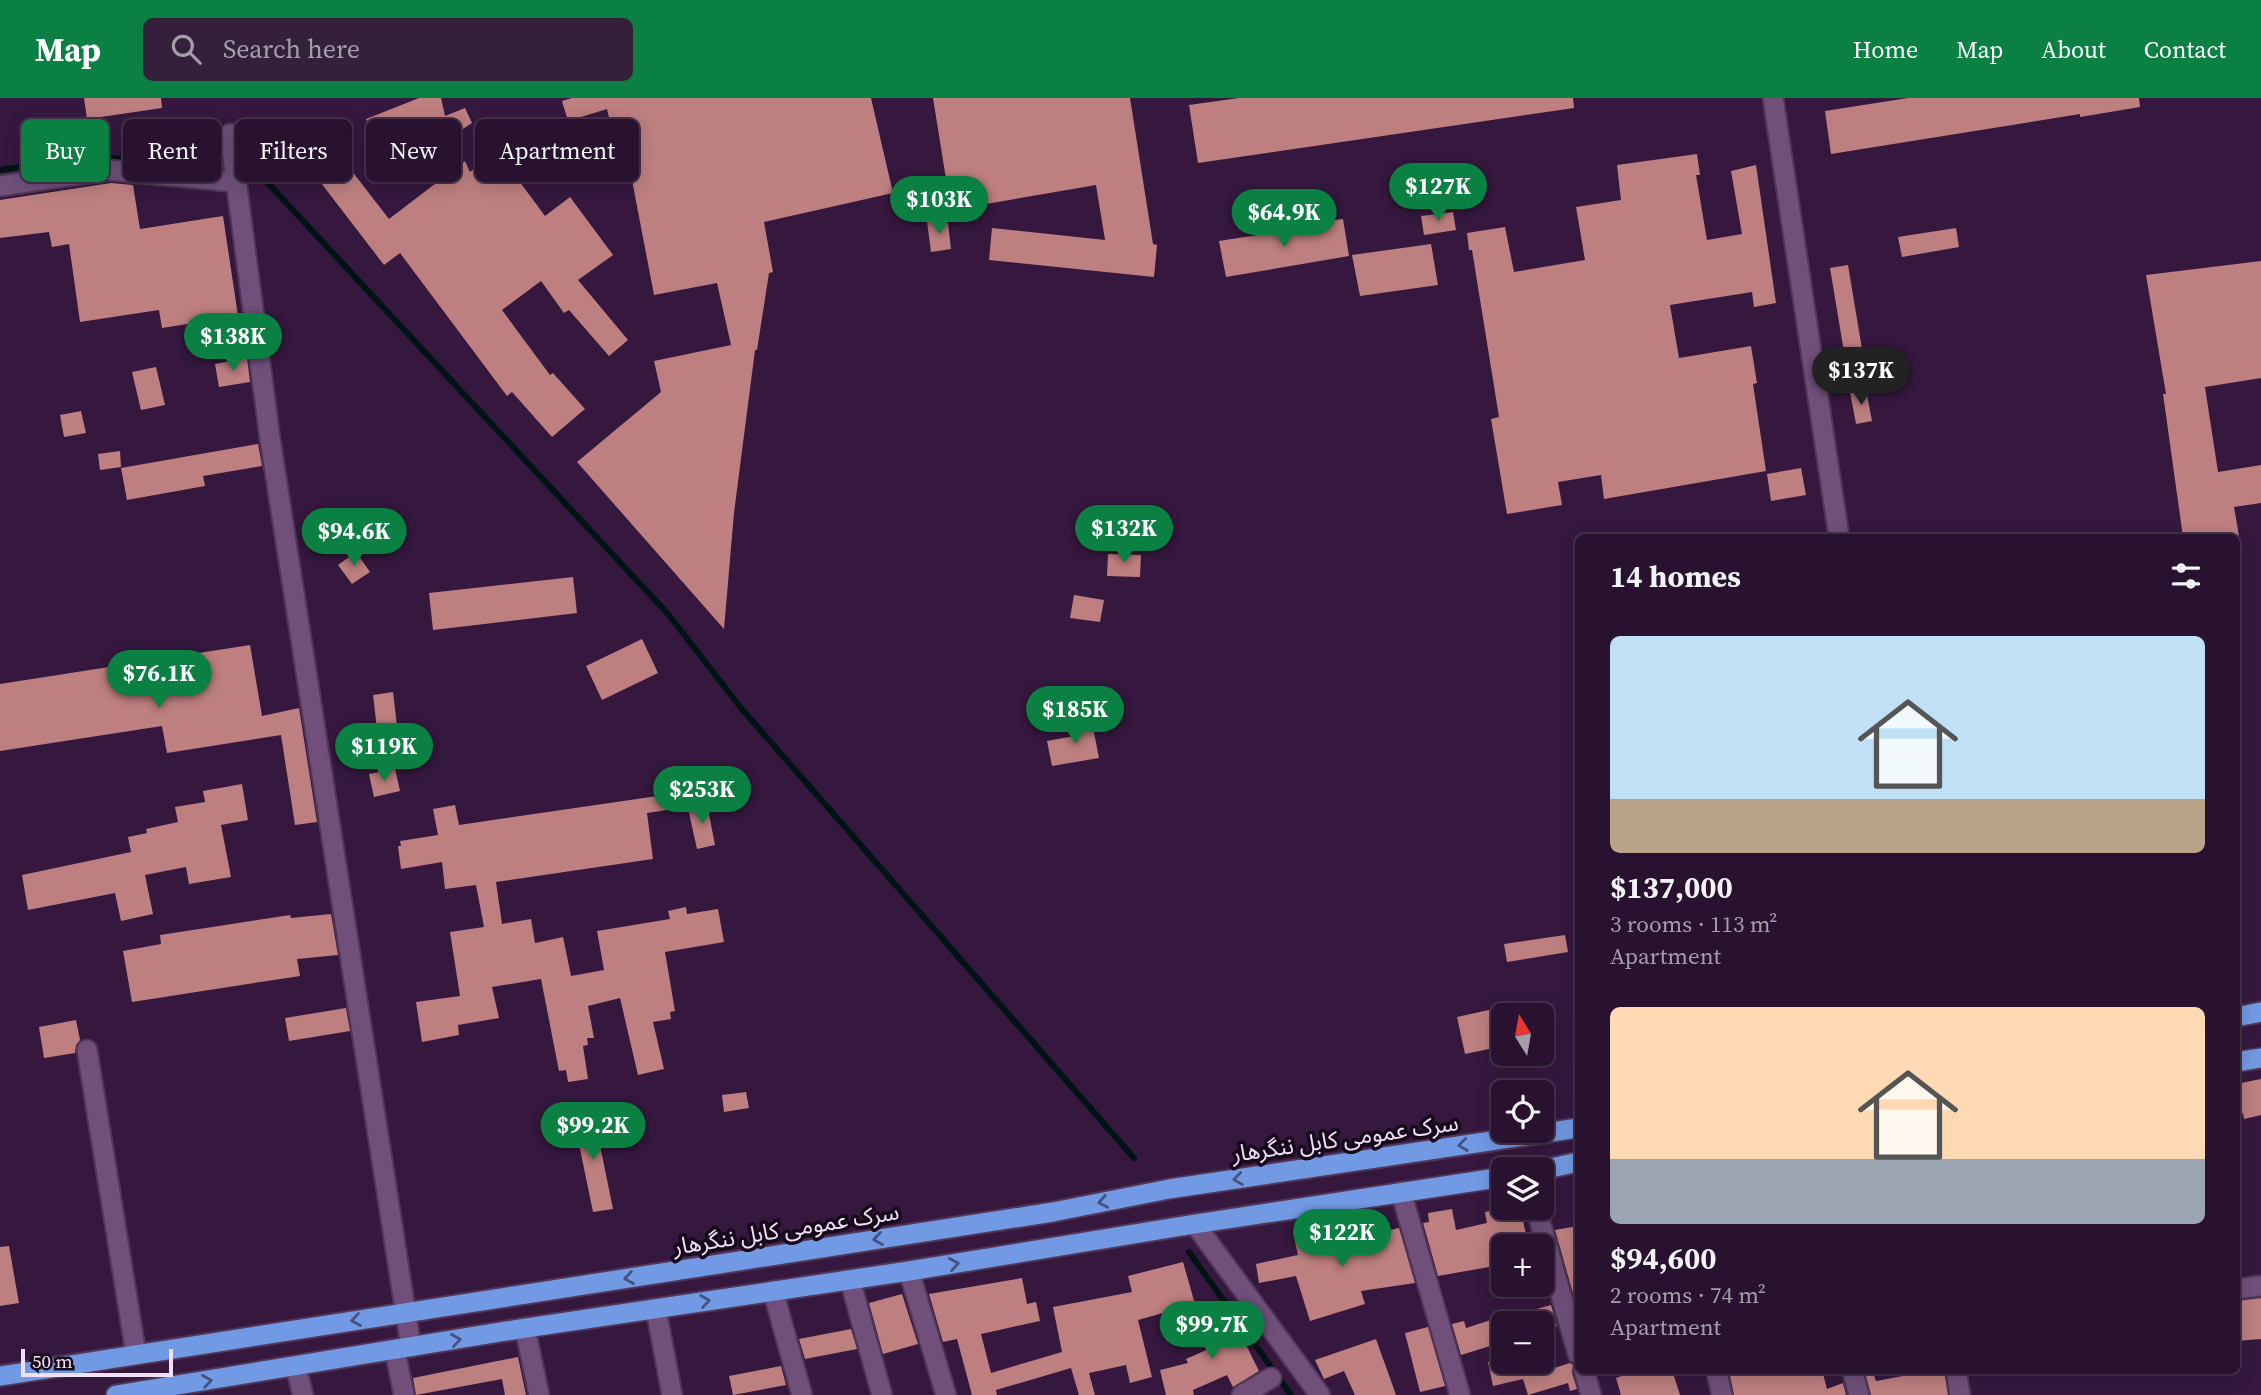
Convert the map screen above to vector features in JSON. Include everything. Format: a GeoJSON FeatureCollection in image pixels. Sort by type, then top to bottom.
{"type":"FeatureCollection","features":[{"type":"Feature","properties":{"kind":"highway"},"geometry":{"type":"LineString","coordinates":[[2240,1016],[2261,1012]]}},
{"type":"Feature","properties":{"kind":"highway"},"geometry":{"type":"LineString","coordinates":[[2240,1061],[2261,1058]]}},
{"type":"Feature","properties":{"kind":"highway","name":"سرک عمومی کابل ننگرهار"},"geometry":{"type":"LineString","coordinates":[[0,1376],[1052,1213],[1170,1189],[1575,1128]]}},
{"type":"Feature","properties":{"kind":"highway"},"geometry":{"type":"LineString","coordinates":[[1554,1167],[1575,1163]]}},
{"type":"Feature","properties":{"kind":"highway"},"geometry":{"type":"LineString","coordinates":[[116,1395],[525,1328],[909,1271],[1491,1179]]}},
{"type":"Feature","properties":{"kind":"street"},"geometry":{"type":"LineString","coordinates":[[1773,98],[1839,534]]}},
{"type":"Feature","properties":{"kind":"street"},"geometry":{"type":"LineString","coordinates":[[230,134],[270,439],[405,1312],[404,1395]]}},
{"type":"Feature","properties":{"kind":"street"},"geometry":{"type":"LineString","coordinates":[[0,186],[108,170],[235,182]]}},
{"type":"Feature","properties":{"kind":"street"},"geometry":{"type":"LineString","coordinates":[[87,1050],[136,1354]]}},
{"type":"Feature","properties":{"kind":"street"},"geometry":{"type":"LineString","coordinates":[[1401,1192],[1460,1395]]}},
{"type":"Feature","properties":{"kind":"street"},"geometry":{"type":"LineString","coordinates":[[1539,1220],[1575,1344]]}},
{"type":"Feature","properties":{"kind":"street"},"geometry":{"type":"LineString","coordinates":[[1195,1224],[1320,1395]]}},
{"type":"Feature","properties":{"kind":"street"},"geometry":{"type":"LineString","coordinates":[[909,1271],[946,1395]]}},
{"type":"Feature","properties":{"kind":"street"},"geometry":{"type":"LineString","coordinates":[[850,1279],[882,1395]]}},
{"type":"Feature","properties":{"kind":"street"},"geometry":{"type":"LineString","coordinates":[[2240,1289],[2261,1286]]}},
{"type":"Feature","properties":{"kind":"street"},"geometry":{"type":"LineString","coordinates":[[773,1291],[802,1395]]}},
{"type":"Feature","properties":{"kind":"street"},"geometry":{"type":"LineString","coordinates":[[656,1309],[671,1395]]}},
{"type":"Feature","properties":{"kind":"street"},"geometry":{"type":"LineString","coordinates":[[525,1328],[539,1395]]}},
{"type":"Feature","properties":{"kind":"street"},"geometry":{"type":"LineString","coordinates":[[296,1367],[303,1395]]}},
{"type":"Feature","properties":{"kind":"street"},"geometry":{"type":"LineString","coordinates":[[1585,1374],[1591,1395]]}},
{"type":"Feature","properties":{"kind":"street"},"geometry":{"type":"LineString","coordinates":[[1717,1374],[1723,1395]]}},
{"type":"Feature","properties":{"kind":"street"},"geometry":{"type":"LineString","coordinates":[[1853,1374],[1859,1395]]}},
{"type":"Feature","properties":{"kind":"street"},"geometry":{"type":"LineString","coordinates":[[1957,1374],[1960,1395]]}},
{"type":"Feature","properties":{"kind":"street"},"geometry":{"type":"LineString","coordinates":[[1242,1395],[1271,1378]]}},
{"type":"Feature","properties":{"kind":"building"},"geometry":{"type":"Polygon","coordinates":[[[84,98],[161,98],[162,108],[87,119],[84,98]]]}},
{"type":"Feature","properties":{"kind":"building"},"geometry":{"type":"Polygon","coordinates":[[[419,98],[441,98],[445,116],[465,108],[472,123],[461,130],[461,119],[366,119],[419,98]]]}},
{"type":"Feature","properties":{"kind":"building"},"geometry":{"type":"Polygon","coordinates":[[[572,98],[871,98],[893,193],[764,222],[773,272],[769,273],[755,350],[734,513],[724,629],[577,462],[661,392],[654,361],[731,345],[717,283],[654,295],[632,182],[639,182],[639,119],[609,119],[607,109],[567,119],[562,101],[572,98]]]}},
{"type":"Feature","properties":{"kind":"building"},"geometry":{"type":"Polygon","coordinates":[[[933,98],[1130,98],[1153,244],[1157,245],[1154,277],[989,260],[992,228],[1105,240],[1096,185],[951,210],[933,98]]]}},
{"type":"Feature","properties":{"kind":"building"},"geometry":{"type":"Polygon","coordinates":[[[1239,98],[1573,98],[1574,108],[1198,163],[1189,105],[1239,98]]]}},
{"type":"Feature","properties":{"kind":"building"},"geometry":{"type":"Polygon","coordinates":[[[1908,98],[2139,98],[2140,107],[2080,117],[2080,114],[1831,154],[1825,111],[1908,98]]]}},
{"type":"Feature","properties":{"kind":"building"},"geometry":{"type":"Polygon","coordinates":[[[1697,154],[1700,175],[1696,175],[1707,240],[1742,234],[1731,171],[1756,165],[1776,303],[1754,307],[1752,292],[1670,305],[1679,358],[1751,346],[1757,383],[1753,384],[1766,471],[1604,499],[1601,475],[1558,482],[1562,505],[1507,514],[1491,419],[1499,417],[1467,233],[1505,227],[1514,272],[1585,260],[1576,207],[1621,200],[1617,165],[1697,154]]]}},
{"type":"Feature","properties":{"kind":"building"},"geometry":{"type":"Polygon","coordinates":[[[465,161],[470,172],[475,168],[475,182],[520,182],[545,216],[570,197],[613,255],[578,280],[628,340],[609,356],[569,310],[564,313],[541,281],[502,310],[550,375],[553,373],[585,409],[552,437],[512,392],[507,396],[400,253],[384,265],[320,182],[352,182],[352,171],[389,219],[437,182],[461,182],[461,164],[465,161]]]}},
{"type":"Feature","properties":{"kind":"building"},"geometry":{"type":"Polygon","coordinates":[[[111,183],[133,185],[140,229],[223,216],[238,316],[162,328],[159,310],[80,322],[69,244],[52,247],[49,232],[0,238],[0,200],[111,183]]]}},
{"type":"Feature","properties":{"kind":"building"},"geometry":{"type":"Polygon","coordinates":[[[1453,212],[1456,230],[1424,235],[1421,216],[1453,212]]]}},
{"type":"Feature","properties":{"kind":"building"},"geometry":{"type":"Polygon","coordinates":[[[1343,219],[1349,256],[1226,277],[1219,241],[1328,224],[1327,221],[1343,219]]]}},
{"type":"Feature","properties":{"kind":"building"},"geometry":{"type":"Polygon","coordinates":[[[927,221],[948,223],[951,249],[931,252],[927,221]]]}},
{"type":"Feature","properties":{"kind":"building"},"geometry":{"type":"Polygon","coordinates":[[[1956,228],[1959,247],[1902,257],[1898,237],[1956,228]]]}},
{"type":"Feature","properties":{"kind":"building"},"geometry":{"type":"Polygon","coordinates":[[[1431,244],[1438,285],[1360,296],[1352,255],[1431,244]]]}},
{"type":"Feature","properties":{"kind":"building"},"geometry":{"type":"Polygon","coordinates":[[[2261,261],[2261,378],[2205,387],[2218,472],[2261,465],[2261,503],[2234,507],[2239,534],[2183,534],[2163,394],[2166,394],[2146,275],[2261,261]]]}},
{"type":"Feature","properties":{"kind":"building"},"geometry":{"type":"Polygon","coordinates":[[[1848,265],[1862,349],[1844,352],[1830,268],[1848,265]]]}},
{"type":"Feature","properties":{"kind":"building"},"geometry":{"type":"Polygon","coordinates":[[[247,358],[250,382],[219,387],[215,364],[247,358]]]}},
{"type":"Feature","properties":{"kind":"building"},"geometry":{"type":"Polygon","coordinates":[[[156,367],[165,405],[141,410],[132,372],[156,367]]]}},
{"type":"Feature","properties":{"kind":"building"},"geometry":{"type":"Polygon","coordinates":[[[1866,390],[1872,421],[1856,424],[1850,392],[1866,390]]]}},
{"type":"Feature","properties":{"kind":"building"},"geometry":{"type":"Polygon","coordinates":[[[81,411],[86,433],[64,437],[60,415],[81,411]]]}},
{"type":"Feature","properties":{"kind":"building"},"geometry":{"type":"Polygon","coordinates":[[[258,444],[262,466],[203,476],[205,486],[127,500],[121,468],[258,444]]]}},
{"type":"Feature","properties":{"kind":"building"},"geometry":{"type":"Polygon","coordinates":[[[120,451],[121,467],[100,470],[98,454],[120,451]]]}},
{"type":"Feature","properties":{"kind":"building"},"geometry":{"type":"Polygon","coordinates":[[[1801,468],[1806,495],[1771,501],[1767,474],[1801,468]]]}},
{"type":"Feature","properties":{"kind":"building"},"geometry":{"type":"Polygon","coordinates":[[[356,552],[370,572],[352,584],[338,565],[356,552]]]}},
{"type":"Feature","properties":{"kind":"building"},"geometry":{"type":"Polygon","coordinates":[[[1108,554],[1141,555],[1140,577],[1107,576],[1108,554]]]}},
{"type":"Feature","properties":{"kind":"building"},"geometry":{"type":"Polygon","coordinates":[[[573,577],[577,613],[433,630],[429,593],[573,577]]]}},
{"type":"Feature","properties":{"kind":"building"},"geometry":{"type":"Polygon","coordinates":[[[1074,595],[1104,600],[1100,622],[1070,618],[1074,595]]]}},
{"type":"Feature","properties":{"kind":"building"},"geometry":{"type":"Polygon","coordinates":[[[642,639],[658,673],[602,700],[586,666],[642,639]]]}},
{"type":"Feature","properties":{"kind":"building"},"geometry":{"type":"Polygon","coordinates":[[[250,645],[262,716],[299,708],[317,822],[295,825],[281,735],[167,753],[162,726],[0,751],[0,684],[250,645]]]}},
{"type":"Feature","properties":{"kind":"building"},"geometry":{"type":"Polygon","coordinates":[[[393,692],[397,726],[377,729],[373,695],[393,692]]]}},
{"type":"Feature","properties":{"kind":"building"},"geometry":{"type":"Polygon","coordinates":[[[1092,722],[1099,758],[1052,766],[1047,741],[1074,736],[1072,726],[1092,722]]]}},
{"type":"Feature","properties":{"kind":"building"},"geometry":{"type":"Polygon","coordinates":[[[395,769],[400,791],[374,797],[369,774],[395,769]]]}},
{"type":"Feature","properties":{"kind":"building"},"geometry":{"type":"Polygon","coordinates":[[[242,784],[248,820],[221,825],[231,877],[189,884],[186,867],[145,875],[153,914],[121,921],[115,893],[28,910],[22,875],[131,852],[128,837],[147,833],[146,829],[178,822],[175,807],[205,802],[203,791],[242,784]]]}},
{"type":"Feature","properties":{"kind":"building"},"geometry":{"type":"Polygon","coordinates":[[[692,791],[694,806],[647,813],[653,859],[496,882],[502,924],[531,919],[535,943],[563,937],[571,976],[604,970],[597,931],[670,919],[668,911],[686,907],[687,914],[718,909],[724,942],[665,952],[675,1011],[670,1012],[671,1019],[653,1022],[664,1069],[638,1075],[620,998],[588,1006],[594,1038],[587,1038],[588,1045],[583,1046],[588,1079],[568,1082],[566,1070],[559,1071],[541,979],[492,987],[499,1018],[458,1025],[459,1035],[422,1042],[416,1002],[460,996],[450,932],[484,927],[476,885],[445,889],[442,862],[401,869],[398,846],[401,846],[400,841],[438,835],[433,809],[455,805],[459,825],[692,791]]]}},
{"type":"Feature","properties":{"kind":"building"},"geometry":{"type":"Polygon","coordinates":[[[707,804],[715,845],[697,849],[688,808],[707,804]]]}},
{"type":"Feature","properties":{"kind":"building"},"geometry":{"type":"Polygon","coordinates":[[[331,914],[338,955],[297,959],[300,976],[132,1002],[123,951],[161,944],[160,935],[290,915],[291,918],[331,914]]]}},
{"type":"Feature","properties":{"kind":"building"},"geometry":{"type":"Polygon","coordinates":[[[1565,935],[1568,952],[1507,962],[1504,944],[1565,935]]]}},
{"type":"Feature","properties":{"kind":"building"},"geometry":{"type":"Polygon","coordinates":[[[346,1008],[350,1031],[289,1041],[285,1018],[346,1008]]]}},
{"type":"Feature","properties":{"kind":"building"},"geometry":{"type":"Polygon","coordinates":[[[1491,1010],[1491,1049],[1465,1054],[1457,1017],[1491,1010]]]}},
{"type":"Feature","properties":{"kind":"building"},"geometry":{"type":"Polygon","coordinates":[[[76,1020],[80,1040],[75,1053],[44,1058],[39,1027],[76,1020]]]}},
{"type":"Feature","properties":{"kind":"building"},"geometry":{"type":"Polygon","coordinates":[[[2261,1079],[2261,1115],[2244,1119],[2243,1113],[2240,1113],[2240,1083],[2261,1079]]]}},
{"type":"Feature","properties":{"kind":"building"},"geometry":{"type":"Polygon","coordinates":[[[746,1092],[749,1108],[724,1112],[722,1095],[746,1092]]]}},
{"type":"Feature","properties":{"kind":"building"},"geometry":{"type":"Polygon","coordinates":[[[593,1111],[613,1209],[593,1212],[573,1115],[593,1111]]]}},
{"type":"Feature","properties":{"kind":"building"},"geometry":{"type":"Polygon","coordinates":[[[1452,1209],[1456,1230],[1487,1223],[1485,1212],[1491,1211],[1491,1220],[1523,1220],[1526,1234],[1491,1234],[1491,1270],[1489,1267],[1438,1276],[1423,1223],[1429,1222],[1428,1213],[1452,1209]]]}},
{"type":"Feature","properties":{"kind":"building"},"geometry":{"type":"Polygon","coordinates":[[[1575,1227],[1575,1300],[1555,1230],[1575,1227]]]}},
{"type":"Feature","properties":{"kind":"building"},"geometry":{"type":"Polygon","coordinates":[[[1399,1228],[1415,1283],[1361,1291],[1365,1304],[1310,1321],[1296,1276],[1259,1283],[1256,1264],[1298,1255],[1295,1242],[1345,1231],[1360,1231],[1360,1237],[1399,1228]]]}},
{"type":"Feature","properties":{"kind":"building"},"geometry":{"type":"Polygon","coordinates":[[[9,1246],[19,1303],[0,1306],[0,1247],[9,1246]]]}},
{"type":"Feature","properties":{"kind":"building"},"geometry":{"type":"Polygon","coordinates":[[[1183,1262],[1195,1304],[1138,1320],[1152,1377],[1130,1383],[1126,1365],[1089,1373],[1095,1395],[1079,1395],[1071,1368],[996,1390],[997,1395],[972,1395],[957,1339],[943,1342],[929,1294],[1022,1278],[1027,1304],[1036,1302],[1040,1321],[981,1334],[991,1373],[1062,1352],[1053,1307],[1132,1292],[1128,1276],[1183,1262]]]}},
{"type":"Feature","properties":{"kind":"building"},"geometry":{"type":"Polygon","coordinates":[[[902,1294],[918,1344],[883,1354],[869,1303],[902,1294]]]}},
{"type":"Feature","properties":{"kind":"building"},"geometry":{"type":"Polygon","coordinates":[[[2261,1298],[2261,1339],[2240,1341],[2240,1301],[2261,1298]]]}},
{"type":"Feature","properties":{"kind":"building"},"geometry":{"type":"Polygon","coordinates":[[[1551,1305],[1553,1311],[1538,1311],[1537,1309],[1551,1305]]]}},
{"type":"Feature","properties":{"kind":"building"},"geometry":{"type":"Polygon","coordinates":[[[1226,1313],[1238,1335],[1240,1333],[1259,1371],[1233,1387],[1227,1375],[1193,1390],[1194,1395],[1166,1395],[1160,1370],[1188,1363],[1186,1359],[1213,1347],[1202,1326],[1226,1313]]]}},
{"type":"Feature","properties":{"kind":"building"},"geometry":{"type":"Polygon","coordinates":[[[1491,1320],[1491,1346],[1461,1355],[1452,1324],[1464,1321],[1466,1328],[1491,1320]]]}},
{"type":"Feature","properties":{"kind":"building"},"geometry":{"type":"Polygon","coordinates":[[[1428,1327],[1445,1386],[1420,1392],[1405,1333],[1428,1327]]]}},
{"type":"Feature","properties":{"kind":"building"},"geometry":{"type":"Polygon","coordinates":[[[851,1329],[857,1349],[805,1359],[799,1339],[851,1329]]]}},
{"type":"Feature","properties":{"kind":"building"},"geometry":{"type":"Polygon","coordinates":[[[1376,1339],[1396,1395],[1355,1395],[1344,1371],[1324,1379],[1315,1360],[1376,1339]]]}},
{"type":"Feature","properties":{"kind":"building"},"geometry":{"type":"Polygon","coordinates":[[[518,1357],[526,1395],[505,1395],[502,1379],[416,1395],[413,1378],[518,1357]]]}},
{"type":"Feature","properties":{"kind":"building"},"geometry":{"type":"Polygon","coordinates":[[[1488,1362],[1491,1362],[1491,1374],[1554,1374],[1554,1368],[1570,1363],[1573,1365],[1572,1373],[1577,1389],[1570,1391],[1568,1383],[1528,1395],[1523,1379],[1493,1386],[1488,1362]]]}},
{"type":"Feature","properties":{"kind":"building"},"geometry":{"type":"Polygon","coordinates":[[[781,1366],[786,1385],[733,1395],[729,1376],[781,1366]]]}},
{"type":"Feature","properties":{"kind":"building"},"geometry":{"type":"Polygon","coordinates":[[[1627,1374],[1673,1374],[1680,1395],[1621,1395],[1616,1378],[1627,1374]]]}},
{"type":"Feature","properties":{"kind":"building"},"geometry":{"type":"Polygon","coordinates":[[[1823,1374],[1827,1389],[1843,1383],[1846,1395],[1734,1395],[1730,1376],[1823,1374]]]}},
{"type":"Feature","properties":{"kind":"building"},"geometry":{"type":"Polygon","coordinates":[[[1873,1374],[1876,1381],[1914,1374],[1945,1374],[1948,1395],[1871,1395],[1866,1376],[1873,1374]]]}},
{"type":"Feature","properties":{"kind":"waterway"},"geometry":{"type":"LineString","coordinates":[[0,170],[69,159],[199,157],[240,153],[668,614],[741,708],[1134,1158]]}},
{"type":"Feature","properties":{"kind":"waterway"},"geometry":{"type":"LineString","coordinates":[[1189,1252],[1291,1395]]}}]}
